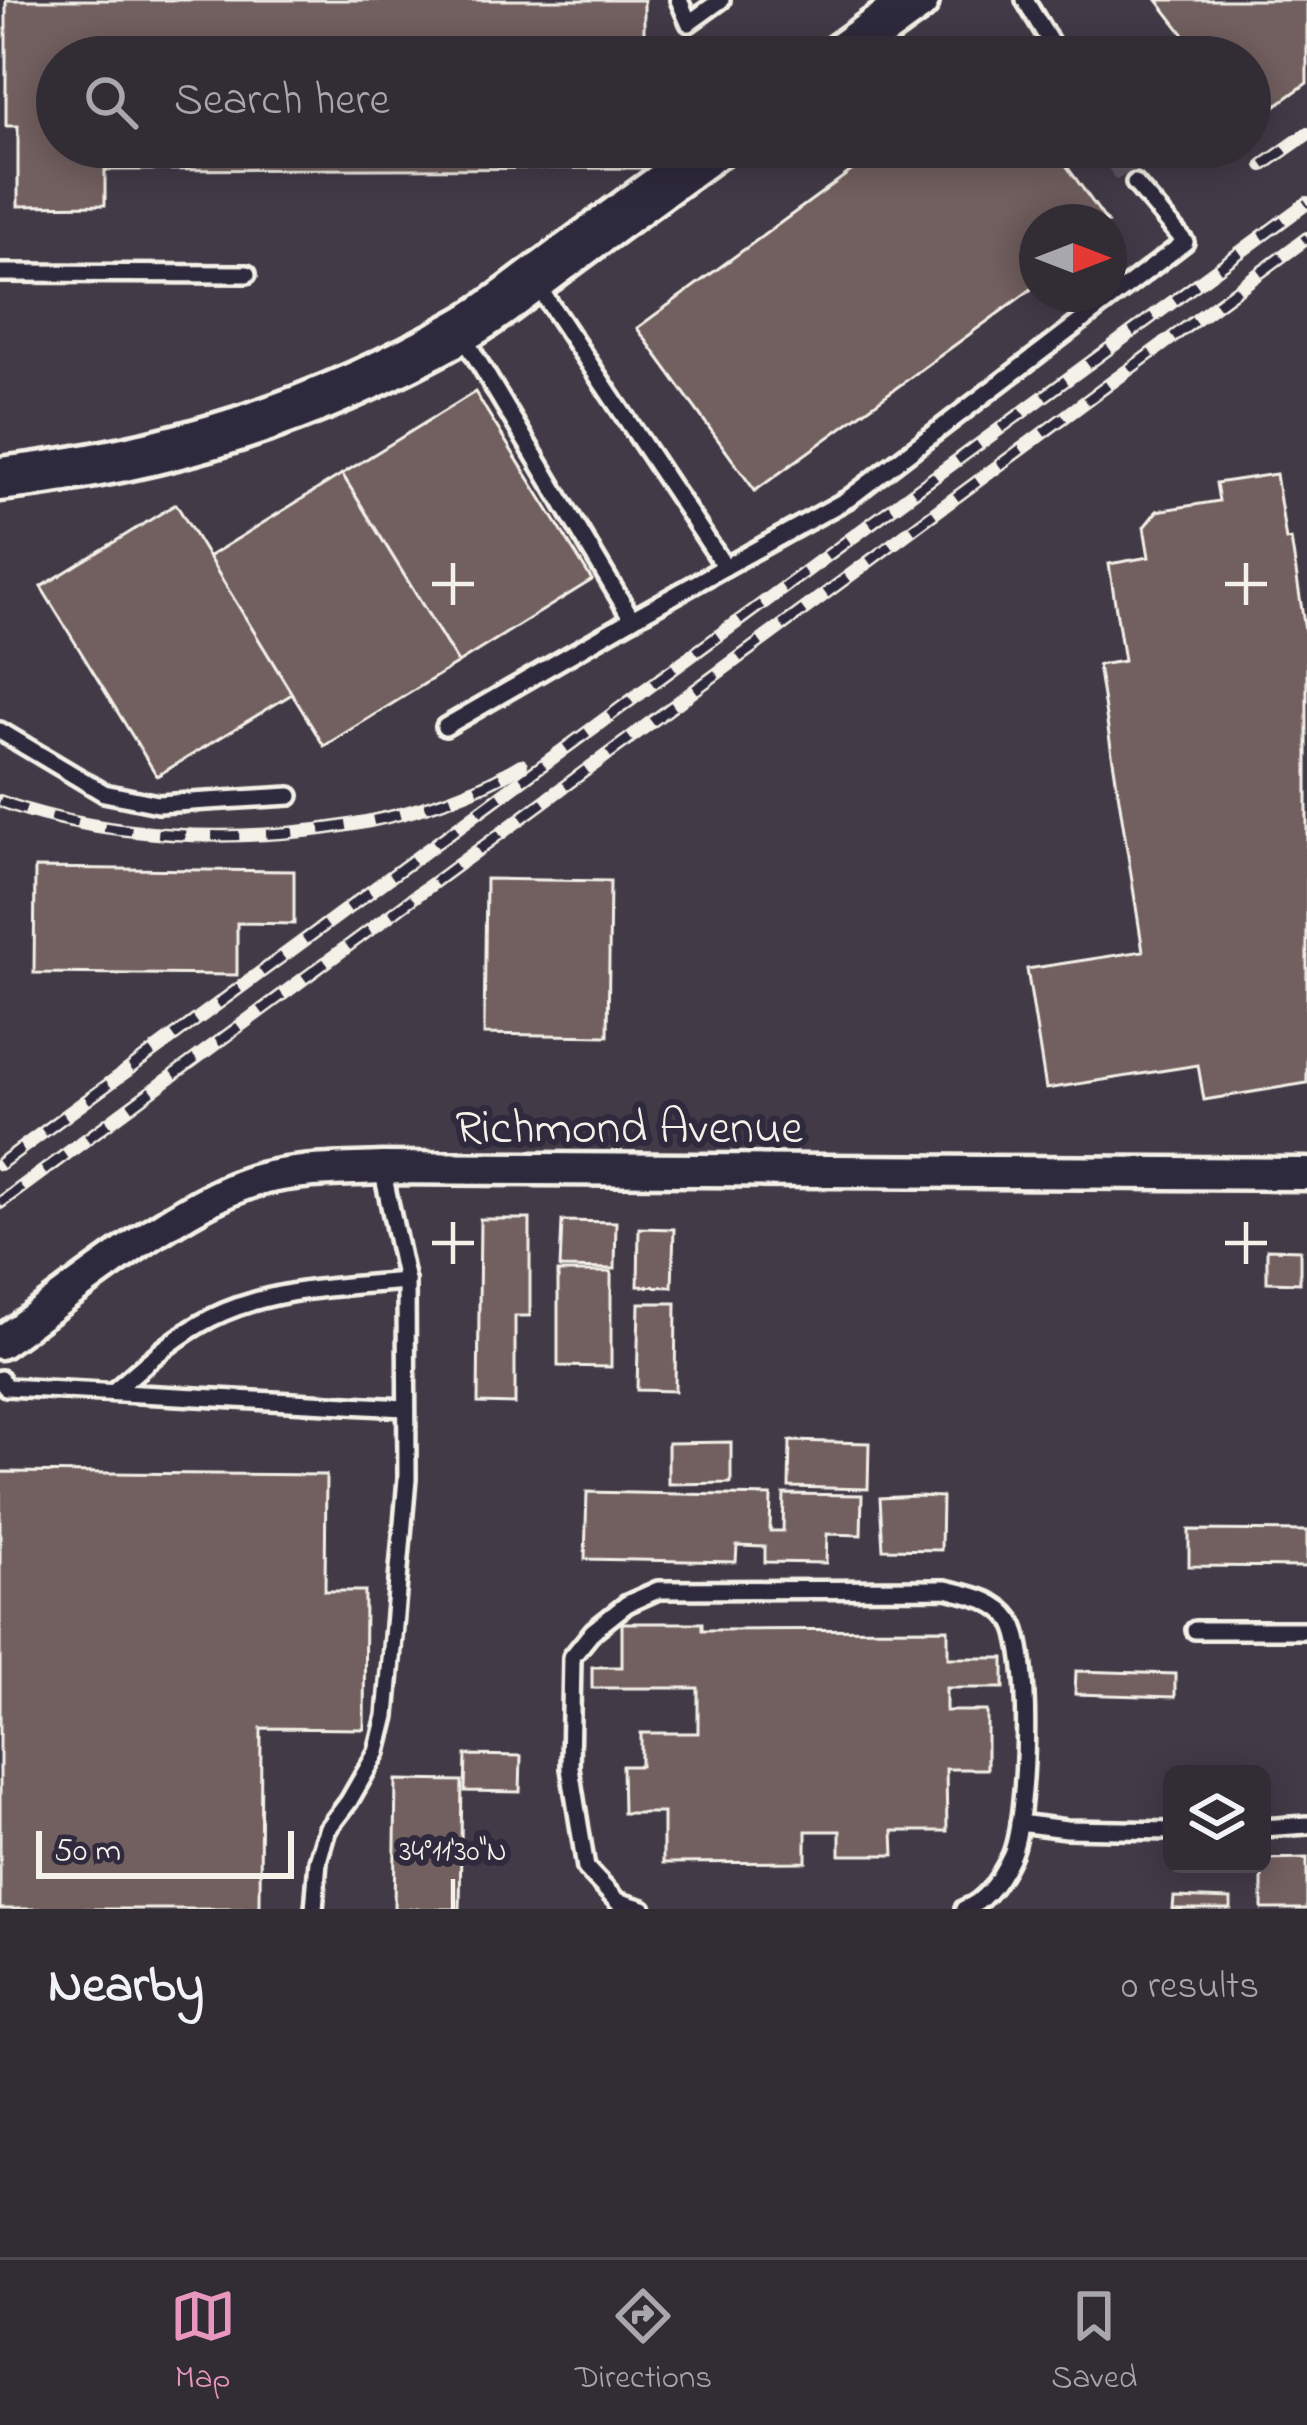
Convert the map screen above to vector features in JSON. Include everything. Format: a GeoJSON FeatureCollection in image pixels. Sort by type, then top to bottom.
{"type":"FeatureCollection","features":[{"type":"Feature","properties":{"kind":"street"},"geometry":{"type":"LineString","coordinates":[[867,36],[916,0]]}},
{"type":"Feature","properties":{"kind":"street"},"geometry":{"type":"LineString","coordinates":[[0,478],[164,453],[254,427],[349,389],[460,331],[686,168]]}},
{"type":"Feature","properties":{"kind":"street","name":"Richmond Avenue"},"geometry":{"type":"LineString","coordinates":[[0,1343],[166,1226],[222,1194],[294,1172],[382,1168],[1307,1174]]}},
{"type":"Feature","properties":{"kind":"lane"},"geometry":{"type":"LineString","coordinates":[[680,0],[689,23],[721,0]]}},
{"type":"Feature","properties":{"kind":"lane"},"geometry":{"type":"LineString","coordinates":[[1024,0],[1046,36]]}},
{"type":"Feature","properties":{"kind":"lane"},"geometry":{"type":"LineString","coordinates":[[445,727],[848,499],[1185,242],[1135,183]]}},
{"type":"Feature","properties":{"kind":"lane"},"geometry":{"type":"LineString","coordinates":[[0,273],[247,274]]}},
{"type":"Feature","properties":{"kind":"lane"},"geometry":{"type":"LineString","coordinates":[[533,280],[725,567]]}},
{"type":"Feature","properties":{"kind":"lane"},"geometry":{"type":"LineString","coordinates":[[460,331],[632,619]]}},
{"type":"Feature","properties":{"kind":"lane"},"geometry":{"type":"LineString","coordinates":[[0,731],[104,793],[158,804],[290,796]]}},
{"type":"Feature","properties":{"kind":"lane"},"geometry":{"type":"LineString","coordinates":[[314,1909],[318,1861],[327,1830],[376,1752],[386,1716],[407,1479],[406,1281],[382,1168]]}},
{"type":"Feature","properties":{"kind":"lane"},"geometry":{"type":"LineString","coordinates":[[113,1393],[148,1361],[210,1318],[271,1296],[406,1281]]}},
{"type":"Feature","properties":{"kind":"lane"},"geometry":{"type":"LineString","coordinates":[[0,1379],[6,1387],[405,1408]]}},
{"type":"Feature","properties":{"kind":"lane"},"geometry":{"type":"LineString","coordinates":[[643,1909],[617,1901],[586,1868],[570,1768],[572,1657],[593,1631],[627,1604],[658,1590],[946,1589],[988,1601],[1009,1617],[1021,1642],[1025,1684],[1019,1823],[1012,1854],[980,1904],[964,1909]]}},
{"type":"Feature","properties":{"kind":"lane"},"geometry":{"type":"LineString","coordinates":[[1195,1630],[1307,1630]]}},
{"type":"Feature","properties":{"kind":"lane"},"geometry":{"type":"LineString","coordinates":[[1019,1823],[1163,1831]]}},
{"type":"Feature","properties":{"kind":"lane"},"geometry":{"type":"LineString","coordinates":[[1271,1827],[1307,1825]]}},
{"type":"Feature","properties":{"kind":"building"},"geometry":{"type":"Polygon","coordinates":[[[6,0],[644,0],[644,36],[36,36],[36,168],[644,168],[105,170],[105,205],[18,206],[18,126],[6,126],[6,0]]]}},
{"type":"Feature","properties":{"kind":"building"},"geometry":{"type":"Polygon","coordinates":[[[1157,0],[1307,0],[1307,83],[1271,109],[1271,36],[1185,36],[1157,0]]]}},
{"type":"Feature","properties":{"kind":"building"},"geometry":{"type":"Polygon","coordinates":[[[855,168],[1068,168],[1094,204],[1019,204],[1019,298],[755,491],[637,328],[855,168]]]}},
{"type":"Feature","properties":{"kind":"building"},"geometry":{"type":"Polygon","coordinates":[[[475,392],[592,580],[458,663],[342,474],[475,392]]]}},
{"type":"Feature","properties":{"kind":"building"},"geometry":{"type":"Polygon","coordinates":[[[342,474],[458,663],[324,746],[208,557],[342,474]]]}},
{"type":"Feature","properties":{"kind":"building"},"geometry":{"type":"Polygon","coordinates":[[[1276,474],[1307,643],[1307,1083],[1204,1100],[1198,1065],[1046,1089],[1027,969],[1143,951],[1098,665],[1124,661],[1109,564],[1149,557],[1144,527],[1157,511],[1219,501],[1216,483],[1276,474]]]}},
{"type":"Feature","properties":{"kind":"building"},"geometry":{"type":"Polygon","coordinates":[[[176,504],[292,694],[157,776],[41,587],[176,504]]]}},
{"type":"Feature","properties":{"kind":"building"},"geometry":{"type":"Polygon","coordinates":[[[35,868],[294,871],[294,924],[237,923],[237,975],[34,973],[35,868]]]}},
{"type":"Feature","properties":{"kind":"building"},"geometry":{"type":"Polygon","coordinates":[[[486,879],[610,881],[608,1036],[484,1034],[486,879]]]}},
{"type":"Feature","properties":{"kind":"building"},"geometry":{"type":"Polygon","coordinates":[[[480,1219],[530,1219],[530,1316],[515,1316],[515,1404],[478,1403],[480,1219]]]}},
{"type":"Feature","properties":{"kind":"building"},"geometry":{"type":"Polygon","coordinates":[[[562,1221],[616,1222],[615,1269],[560,1268],[562,1221]]]}},
{"type":"Feature","properties":{"kind":"building"},"geometry":{"type":"Polygon","coordinates":[[[639,1228],[674,1229],[672,1287],[638,1286],[639,1228]]]}},
{"type":"Feature","properties":{"kind":"building"},"geometry":{"type":"Polygon","coordinates":[[[1267,1249],[1300,1250],[1300,1283],[1267,1282],[1267,1249]]]}},
{"type":"Feature","properties":{"kind":"building"},"geometry":{"type":"Polygon","coordinates":[[[558,1272],[611,1272],[611,1367],[558,1366],[558,1272]]]}},
{"type":"Feature","properties":{"kind":"building"},"geometry":{"type":"Polygon","coordinates":[[[639,1303],[676,1303],[675,1391],[637,1390],[639,1303]]]}},
{"type":"Feature","properties":{"kind":"building"},"geometry":{"type":"Polygon","coordinates":[[[790,1441],[869,1443],[868,1489],[789,1487],[790,1441]]]}},
{"type":"Feature","properties":{"kind":"building"},"geometry":{"type":"Polygon","coordinates":[[[731,1442],[731,1483],[668,1484],[668,1443],[731,1442]]]}},
{"type":"Feature","properties":{"kind":"building"},"geometry":{"type":"Polygon","coordinates":[[[0,1472],[326,1475],[325,1591],[365,1591],[364,1729],[261,1728],[260,1909],[0,1909],[0,1472]]]}},
{"type":"Feature","properties":{"kind":"building"},"geometry":{"type":"Polygon","coordinates":[[[587,1492],[771,1496],[770,1531],[783,1531],[784,1494],[862,1495],[861,1535],[827,1534],[826,1563],[765,1562],[765,1547],[737,1546],[736,1562],[585,1559],[587,1492]]]}},
{"type":"Feature","properties":{"kind":"building"},"geometry":{"type":"Polygon","coordinates":[[[942,1497],[941,1550],[883,1549],[880,1498],[942,1497]]]}},
{"type":"Feature","properties":{"kind":"building"},"geometry":{"type":"Polygon","coordinates":[[[1189,1530],[1307,1531],[1307,1567],[1189,1566],[1189,1530]]]}},
{"type":"Feature","properties":{"kind":"building"},"geometry":{"type":"Polygon","coordinates":[[[622,1623],[702,1623],[702,1630],[948,1629],[948,1658],[1004,1658],[1004,1688],[946,1688],[946,1711],[987,1711],[987,1769],[946,1769],[947,1831],[893,1831],[894,1855],[840,1855],[840,1831],[806,1831],[806,1862],[663,1863],[663,1813],[623,1813],[622,1766],[641,1766],[641,1733],[698,1733],[698,1688],[592,1688],[592,1667],[622,1667],[622,1623]]]}},
{"type":"Feature","properties":{"kind":"building"},"geometry":{"type":"Polygon","coordinates":[[[1076,1671],[1175,1674],[1175,1697],[1075,1694],[1076,1671]]]}},
{"type":"Feature","properties":{"kind":"building"},"geometry":{"type":"Polygon","coordinates":[[[466,1755],[521,1756],[520,1792],[465,1791],[466,1755]]]}},
{"type":"Feature","properties":{"kind":"building"},"geometry":{"type":"Polygon","coordinates":[[[396,1780],[462,1781],[460,1909],[394,1909],[396,1780]]]}},
{"type":"Feature","properties":{"kind":"building"},"geometry":{"type":"Polygon","coordinates":[[[1307,1858],[1307,1909],[1262,1909],[1262,1873],[1271,1873],[1271,1859],[1307,1858]]]}},
{"type":"Feature","properties":{"kind":"building"},"geometry":{"type":"Polygon","coordinates":[[[1174,1897],[1231,1899],[1231,1909],[1173,1909],[1174,1897]]]}},
{"type":"Feature","properties":{"kind":"tunnel"},"geometry":{"type":"LineString","coordinates":[[1126,168],[1135,183]]}},
{"type":"Feature","properties":{"kind":"railway"},"geometry":{"type":"LineString","coordinates":[[1271,159],[1307,134]]}},
{"type":"Feature","properties":{"kind":"railway"},"geometry":{"type":"LineString","coordinates":[[0,1164],[1307,203]]}},
{"type":"Feature","properties":{"kind":"railway"},"geometry":{"type":"LineString","coordinates":[[0,1203],[1307,238]]}},
{"type":"Feature","properties":{"kind":"railway"},"geometry":{"type":"LineString","coordinates":[[0,801],[123,830],[265,834],[336,827],[404,813],[466,793],[521,765]]}}]}
